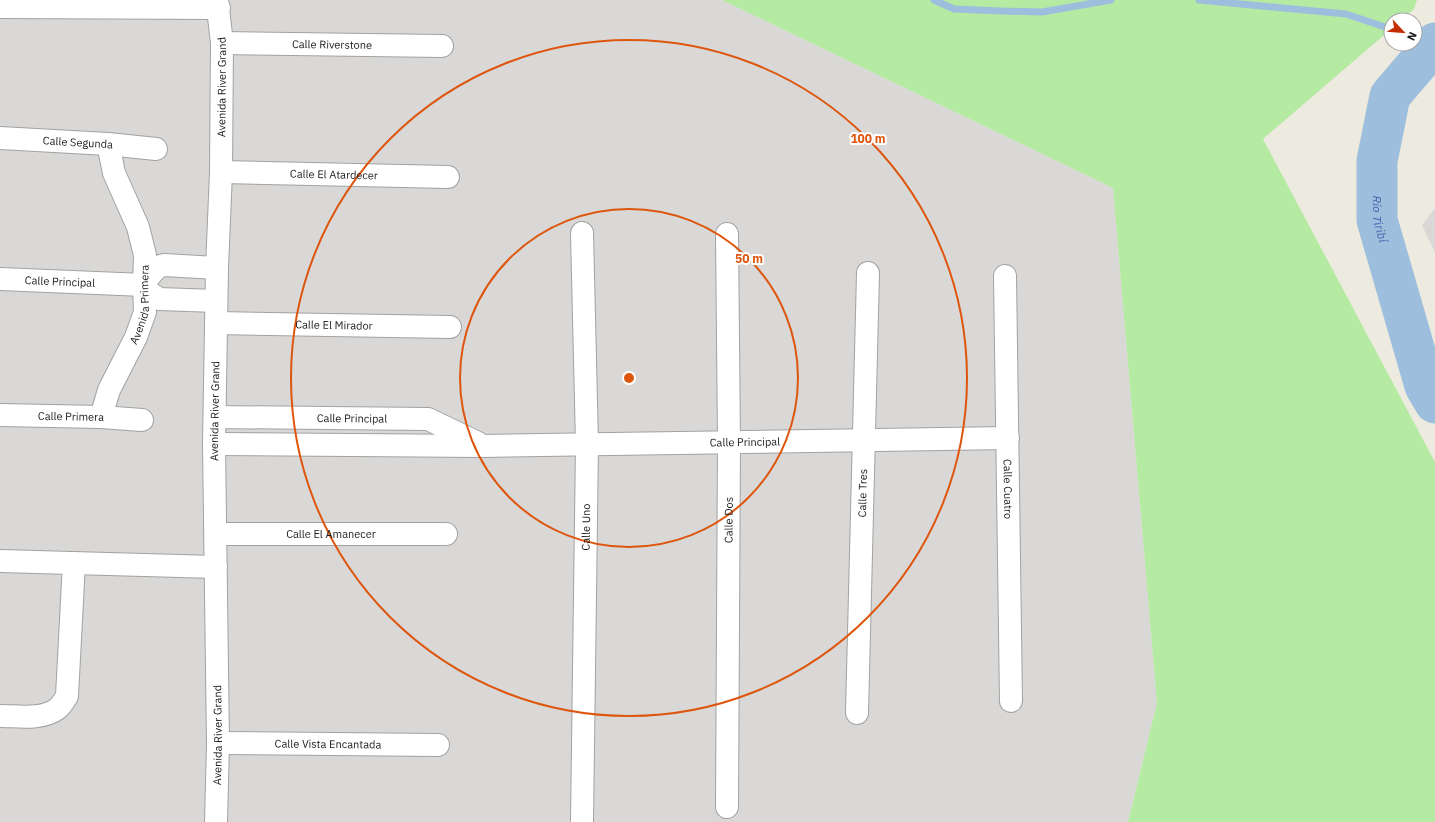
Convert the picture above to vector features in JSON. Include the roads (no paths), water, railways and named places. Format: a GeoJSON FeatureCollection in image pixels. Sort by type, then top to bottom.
{"type":"FeatureCollection","features":[{"type":"Feature","properties":{"kind":"street"},"geometry":{"type":"LineString","coordinates":[[0,7],[218,4]]}},
{"type":"Feature","properties":{"kind":"street","name":"Avenida River Grand"},"geometry":{"type":"LineString","coordinates":[[216,822],[218,743],[214,444],[217,323],[216,301],[221,172],[222,43],[218,4]]}},
{"type":"Feature","properties":{"kind":"street","name":"Calle Riverstone"},"geometry":{"type":"LineString","coordinates":[[222,43],[442,46]]}},
{"type":"Feature","properties":{"kind":"street","name":"Calle Segunda"},"geometry":{"type":"LineString","coordinates":[[0,138],[156,148]]}},
{"type":"Feature","properties":{"kind":"street","name":"Avenida Primera"},"geometry":{"type":"LineString","coordinates":[[101,417],[109,390],[136,337],[145,312],[145,255],[138,227],[114,173],[108,144]]}},
{"type":"Feature","properties":{"kind":"street","name":"Calle El Atardecer"},"geometry":{"type":"LineString","coordinates":[[221,172],[448,177]]}},
{"type":"Feature","properties":{"kind":"street","name":"Calle Uno"},"geometry":{"type":"LineString","coordinates":[[582,233],[588,444],[582,822]]}},
{"type":"Feature","properties":{"kind":"street","name":"Calle Dos"},"geometry":{"type":"LineString","coordinates":[[727,234],[729,442],[727,807]]}},
{"type":"Feature","properties":{"kind":"street"},"geometry":{"type":"LineString","coordinates":[[216,301],[159,299],[150,294],[144,285],[159,266],[217,268]]}},
{"type":"Feature","properties":{"kind":"street","name":"Calle Tres"},"geometry":{"type":"LineString","coordinates":[[857,713],[868,273]]}},
{"type":"Feature","properties":{"kind":"street","name":"Calle Cuatro"},"geometry":{"type":"LineString","coordinates":[[1005,276],[1011,701]]}},
{"type":"Feature","properties":{"kind":"street","name":"Calle Principal"},"geometry":{"type":"LineString","coordinates":[[0,279],[144,285]]}},
{"type":"Feature","properties":{"kind":"street","name":"Calle El Mirador"},"geometry":{"type":"LineString","coordinates":[[217,323],[450,326]]}},
{"type":"Feature","properties":{"kind":"street","name":"Calle Primera"},"geometry":{"type":"LineString","coordinates":[[0,415],[101,417],[142,420]]}},
{"type":"Feature","properties":{"kind":"street","name":"Calle Principal"},"geometry":{"type":"LineString","coordinates":[[215,417],[428,418],[482,446]]}},
{"type":"Feature","properties":{"kind":"street","name":"Calle Principal"},"geometry":{"type":"LineString","coordinates":[[214,444],[482,446],[1008,438]]}},
{"type":"Feature","properties":{"kind":"street","name":"Calle El Amanecer"},"geometry":{"type":"LineString","coordinates":[[216,534],[446,534]]}},
{"type":"Feature","properties":{"kind":"street"},"geometry":{"type":"LineString","coordinates":[[0,561],[216,567]]}},
{"type":"Feature","properties":{"kind":"street"},"geometry":{"type":"LineString","coordinates":[[0,716],[29,717],[50,714],[59,708],[67,696],[74,563]]}},
{"type":"Feature","properties":{"kind":"street","name":"Calle Vista Encantada"},"geometry":{"type":"LineString","coordinates":[[218,743],[438,745]]}},
{"type":"Feature","properties":{"kind":"waterway"},"geometry":{"type":"LineString","coordinates":[[934,0],[954,9],[1042,12],[1111,0]]}},
{"type":"Feature","properties":{"kind":"waterway"},"geometry":{"type":"LineString","coordinates":[[1199,0],[1346,14],[1383,26]]}},
{"type":"Feature","properties":{"kind":"waterway"},"geometry":{"type":"LineString","coordinates":[[1423,39],[1435,42]]}},
{"type":"Feature","properties":{"kind":"waterway","name":"Río Tiribí"},"geometry":{"type":"LineString","coordinates":[[1435,43],[1390,96],[1377,161],[1377,220],[1425,386],[1435,403]]}}]}
